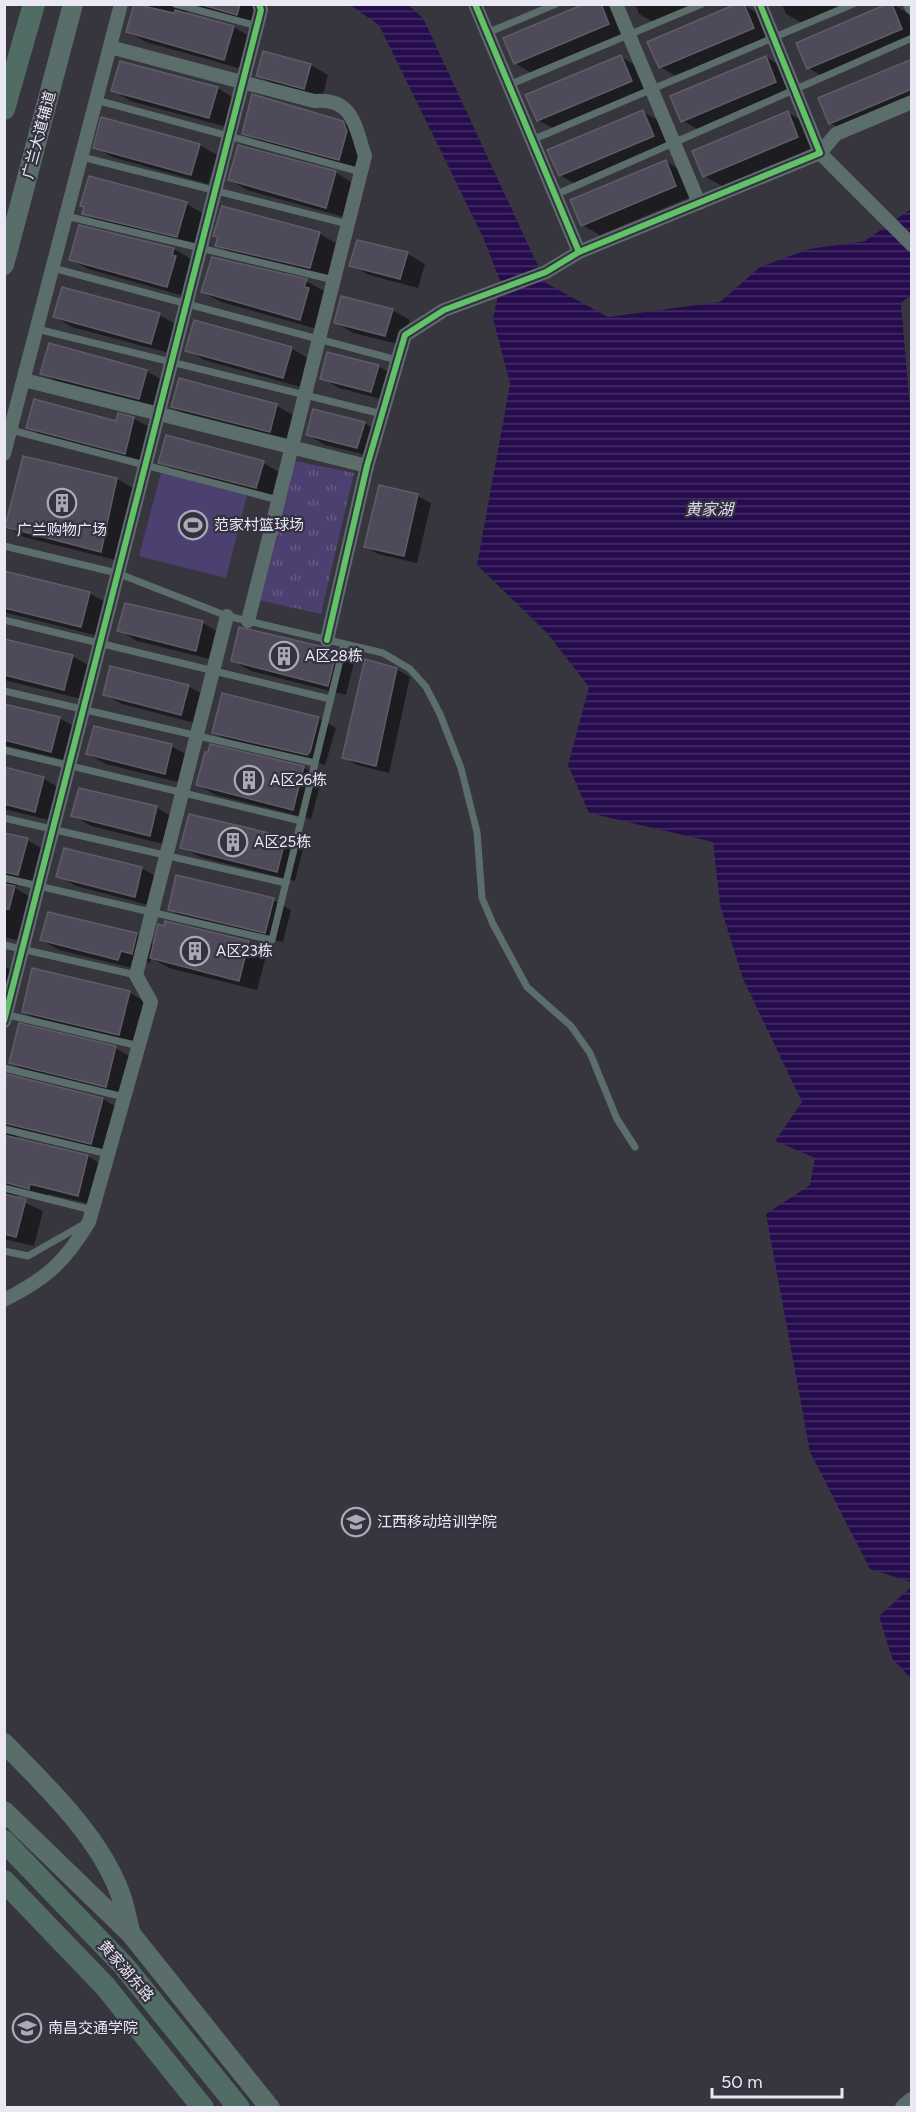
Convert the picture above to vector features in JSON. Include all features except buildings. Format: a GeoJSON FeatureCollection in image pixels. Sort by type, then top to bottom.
{"type":"FeatureCollection","features":[{"type":"Feature","properties":{"kind":"main road"},"geometry":{"type":"LineString","coordinates":[[4,109],[34,4]]}},
{"type":"Feature","properties":{"kind":"main road","name":"广兰大道辅道"},"geometry":{"type":"LineString","coordinates":[[4,265],[73,4]]}},
{"type":"Feature","properties":{"kind":"main road"},"geometry":{"type":"LineString","coordinates":[[4,1743],[57,1797],[93,1845],[119,1892],[131,1934]]}},
{"type":"Feature","properties":{"kind":"main road"},"geometry":{"type":"LineString","coordinates":[[4,1811],[131,1934],[270,2108]]}},
{"type":"Feature","properties":{"kind":"main road","name":"黄家湖东路"},"geometry":{"type":"LineString","coordinates":[[4,1841],[124,1966],[239,2108]]}},
{"type":"Feature","properties":{"kind":"main road","name":"黄家湖东路"},"geometry":{"type":"LineString","coordinates":[[4,1881],[105,1986],[203,2108]]}},
{"type":"Feature","properties":{"kind":"main road"},"geometry":{"type":"LineString","coordinates":[[905,2108],[912,2102]]}},
{"type":"Feature","properties":{"kind":"street"},"geometry":{"type":"LineString","coordinates":[[4,454],[121,4]]}},
{"type":"Feature","properties":{"kind":"street"},"geometry":{"type":"LineString","coordinates":[[5,1017],[257,27],[261,10],[259,4]]}},
{"type":"Feature","properties":{"kind":"street"},"geometry":{"type":"LineString","coordinates":[[475,4],[579,252]]}},
{"type":"Feature","properties":{"kind":"street"},"geometry":{"type":"LineString","coordinates":[[616,4],[699,203]]}},
{"type":"Feature","properties":{"kind":"street"},"geometry":{"type":"LineString","coordinates":[[760,4],[820,153],[912,246]]}},
{"type":"Feature","properties":{"kind":"street"},"geometry":{"type":"LineString","coordinates":[[110,47],[314,101],[337,102],[350,113],[365,156],[248,621]]}},
{"type":"Feature","properties":{"kind":"street"},"geometry":{"type":"LineString","coordinates":[[327,640],[367,466],[405,335],[444,310],[546,272],[579,252],[820,153],[836,134],[912,102]]}},
{"type":"Feature","properties":{"kind":"street"},"geometry":{"type":"LineString","coordinates":[[24,380],[291,449],[367,466]]}},
{"type":"Feature","properties":{"kind":"street"},"geometry":{"type":"LineString","coordinates":[[4,1300],[36,1284],[72,1250],[90,1216],[151,1002],[136,975],[227,616]]}},
{"type":"Feature","properties":{"kind":"lane"},"geometry":{"type":"LineString","coordinates":[[175,4],[257,27]]}},
{"type":"Feature","properties":{"kind":"lane"},"geometry":{"type":"LineString","coordinates":[[487,33],[556,4]]}},
{"type":"Feature","properties":{"kind":"lane"},"geometry":{"type":"LineString","coordinates":[[509,85],[702,4]]}},
{"type":"Feature","properties":{"kind":"lane"},"geometry":{"type":"LineString","coordinates":[[532,140],[853,4]]}},
{"type":"Feature","properties":{"kind":"lane"},"geometry":{"type":"LineString","coordinates":[[555,195],[912,38]]}},
{"type":"Feature","properties":{"kind":"lane"},"geometry":{"type":"LineString","coordinates":[[96,100],[361,172]]}},
{"type":"Feature","properties":{"kind":"lane"},"geometry":{"type":"LineString","coordinates":[[82,157],[348,224]]}},
{"type":"Feature","properties":{"kind":"lane"},"geometry":{"type":"LineString","coordinates":[[66,216],[334,280]]}},
{"type":"Feature","properties":{"kind":"lane"},"geometry":{"type":"LineString","coordinates":[[53,268],[398,360]]}},
{"type":"Feature","properties":{"kind":"lane"},"geometry":{"type":"LineString","coordinates":[[37,329],[382,414]]}},
{"type":"Feature","properties":{"kind":"lane"},"geometry":{"type":"LineString","coordinates":[[11,430],[279,500]]}},
{"type":"Feature","properties":{"kind":"lane"},"geometry":{"type":"LineString","coordinates":[[4,546],[117,573],[227,616],[383,653],[410,669],[426,687],[440,714],[471,801],[477,832],[482,898],[494,924],[527,987],[571,1026],[590,1053],[617,1119],[635,1147]]}},
{"type":"Feature","properties":{"kind":"lane"},"geometry":{"type":"LineString","coordinates":[[4,620],[330,699]]}},
{"type":"Feature","properties":{"kind":"lane"},"geometry":{"type":"LineString","coordinates":[[4,878],[272,940],[344,644]]}},
{"type":"Feature","properties":{"kind":"lane"},"geometry":{"type":"LineString","coordinates":[[4,691],[315,763]]}},
{"type":"Feature","properties":{"kind":"lane"},"geometry":{"type":"LineString","coordinates":[[4,750],[301,821]]}},
{"type":"Feature","properties":{"kind":"lane"},"geometry":{"type":"LineString","coordinates":[[4,818],[286,883]]}},
{"type":"Feature","properties":{"kind":"lane"},"geometry":{"type":"LineString","coordinates":[[4,945],[136,975]]}},
{"type":"Feature","properties":{"kind":"lane"},"geometry":{"type":"LineString","coordinates":[[5,1017],[139,1046]]}},
{"type":"Feature","properties":{"kind":"lane"},"geometry":{"type":"LineString","coordinates":[[4,1068],[124,1097]]}},
{"type":"Feature","properties":{"kind":"lane"},"geometry":{"type":"LineString","coordinates":[[4,1129],[108,1154]]}},
{"type":"Feature","properties":{"kind":"lane"},"geometry":{"type":"LineString","coordinates":[[4,1188],[90,1216]]}},
{"type":"Feature","properties":{"kind":"lane"},"geometry":{"type":"LineString","coordinates":[[4,1251],[28,1256],[90,1216]]}},
{"type":"Feature","properties":{"kind":"green space"},"geometry":{"type":"Polygon","coordinates":[[[295,461],[354,473],[321,614],[259,600],[295,461]]]}},
{"type":"Feature","properties":{"kind":"green space","name":"范家村篮球场"},"geometry":{"type":"Polygon","coordinates":[[[161,473],[247,495],[226,578],[139,556],[161,473]]]}},
{"type":"Feature","properties":{"kind":"water","name":"黄家湖"},"geometry":{"type":"Polygon","coordinates":[[[350,5],[408,5],[423,18],[546,283],[608,317],[720,302],[760,267],[809,249],[865,241],[911,209],[911,295],[901,303],[912,432],[911,1582],[870,1569],[810,1452],[766,1214],[810,1185],[815,1158],[775,1141],[802,1102],[743,979],[720,905],[713,842],[589,813],[568,765],[589,687],[547,633],[477,565],[510,384],[493,318],[501,283],[483,237],[379,25],[350,5]]]}},
{"type":"Feature","properties":{"kind":"water"},"geometry":{"type":"Polygon","coordinates":[[[911,1587],[911,1679],[892,1658],[879,1616],[911,1587]]]}},
{"type":"Feature","properties":{"kind":"cycle path"},"geometry":{"type":"LineString","coordinates":[[4,1021],[261,10],[259,4]]}},
{"type":"Feature","properties":{"kind":"cycle path"},"geometry":{"type":"LineString","coordinates":[[475,4],[579,252],[820,153],[760,4]]}},
{"type":"Feature","properties":{"kind":"cycle path"},"geometry":{"type":"LineString","coordinates":[[327,640],[367,466],[405,335],[444,310],[546,272],[579,252]]}},
{"type":"Feature","properties":{"kind":"place","name":"广兰购物广场"},"geometry":{"type":"Point","coordinates":[62,503]}},
{"type":"Feature","properties":{"kind":"place","name":"范家村篮球场"},"geometry":{"type":"Point","coordinates":[193,525]}},
{"type":"Feature","properties":{"kind":"place","name":"A区28栋"},"geometry":{"type":"Point","coordinates":[284,656]}},
{"type":"Feature","properties":{"kind":"place","name":"A区26栋"},"geometry":{"type":"Point","coordinates":[249,780]}},
{"type":"Feature","properties":{"kind":"place","name":"A区25栋"},"geometry":{"type":"Point","coordinates":[233,842]}},
{"type":"Feature","properties":{"kind":"place","name":"A区23栋"},"geometry":{"type":"Point","coordinates":[195,951]}},
{"type":"Feature","properties":{"kind":"place","name":"江西移动培训学院"},"geometry":{"type":"Point","coordinates":[356,1522]}},
{"type":"Feature","properties":{"kind":"place","name":"南昌交通学院"},"geometry":{"type":"Point","coordinates":[27,2028]}}]}
